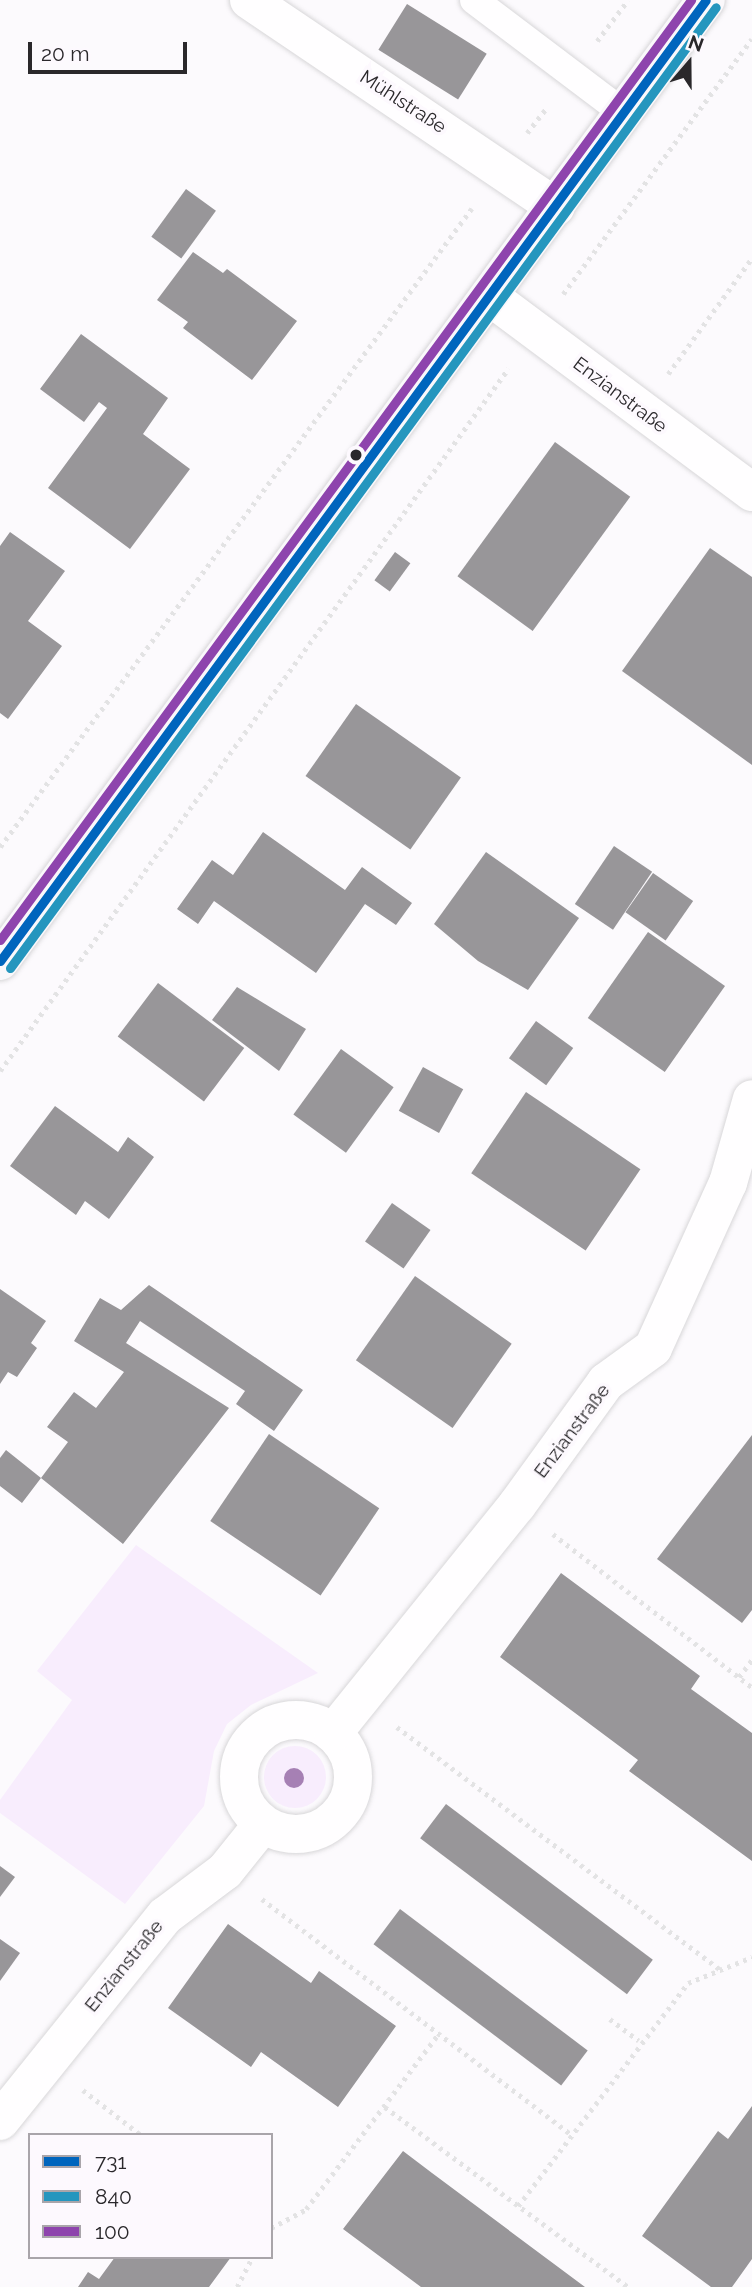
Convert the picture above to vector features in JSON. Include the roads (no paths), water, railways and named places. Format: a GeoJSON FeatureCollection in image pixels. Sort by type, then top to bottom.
{"type":"FeatureCollection","features":[{"type":"Feature","properties":{"kind":"street","name":"Mühlstraße"},"geometry":{"type":"LineString","coordinates":[[249,0],[502,167],[556,206]]}},
{"type":"Feature","properties":{"kind":"street"},"geometry":{"type":"LineString","coordinates":[[0,961],[706,0]]}},
{"type":"Feature","properties":{"kind":"street","name":"Enzianstraße"},"geometry":{"type":"LineString","coordinates":[[489,296],[752,492]]}},
{"type":"Feature","properties":{"kind":"street","name":"Enzianstraße"},"geometry":{"type":"LineString","coordinates":[[333,1733],[517,1505],[606,1382],[653,1348],[728,1183],[752,1099]]}},
{"type":"Feature","properties":{"kind":"street"},"geometry":{"type":"LineString","coordinates":[[281,1722],[317,1724],[333,1733],[345,1746],[354,1779],[343,1811],[314,1832],[287,1834],[262,1825],[249,1811],[238,1776],[250,1741],[281,1722]]}},
{"type":"Feature","properties":{"kind":"street","name":"Enzianstraße"},"geometry":{"type":"LineString","coordinates":[[0,2121],[165,1916],[225,1871],[262,1825]]}},
{"type":"Feature","properties":{"kind":"lane"},"geometry":{"type":"LineString","coordinates":[[474,0],[622,113]]}}]}
